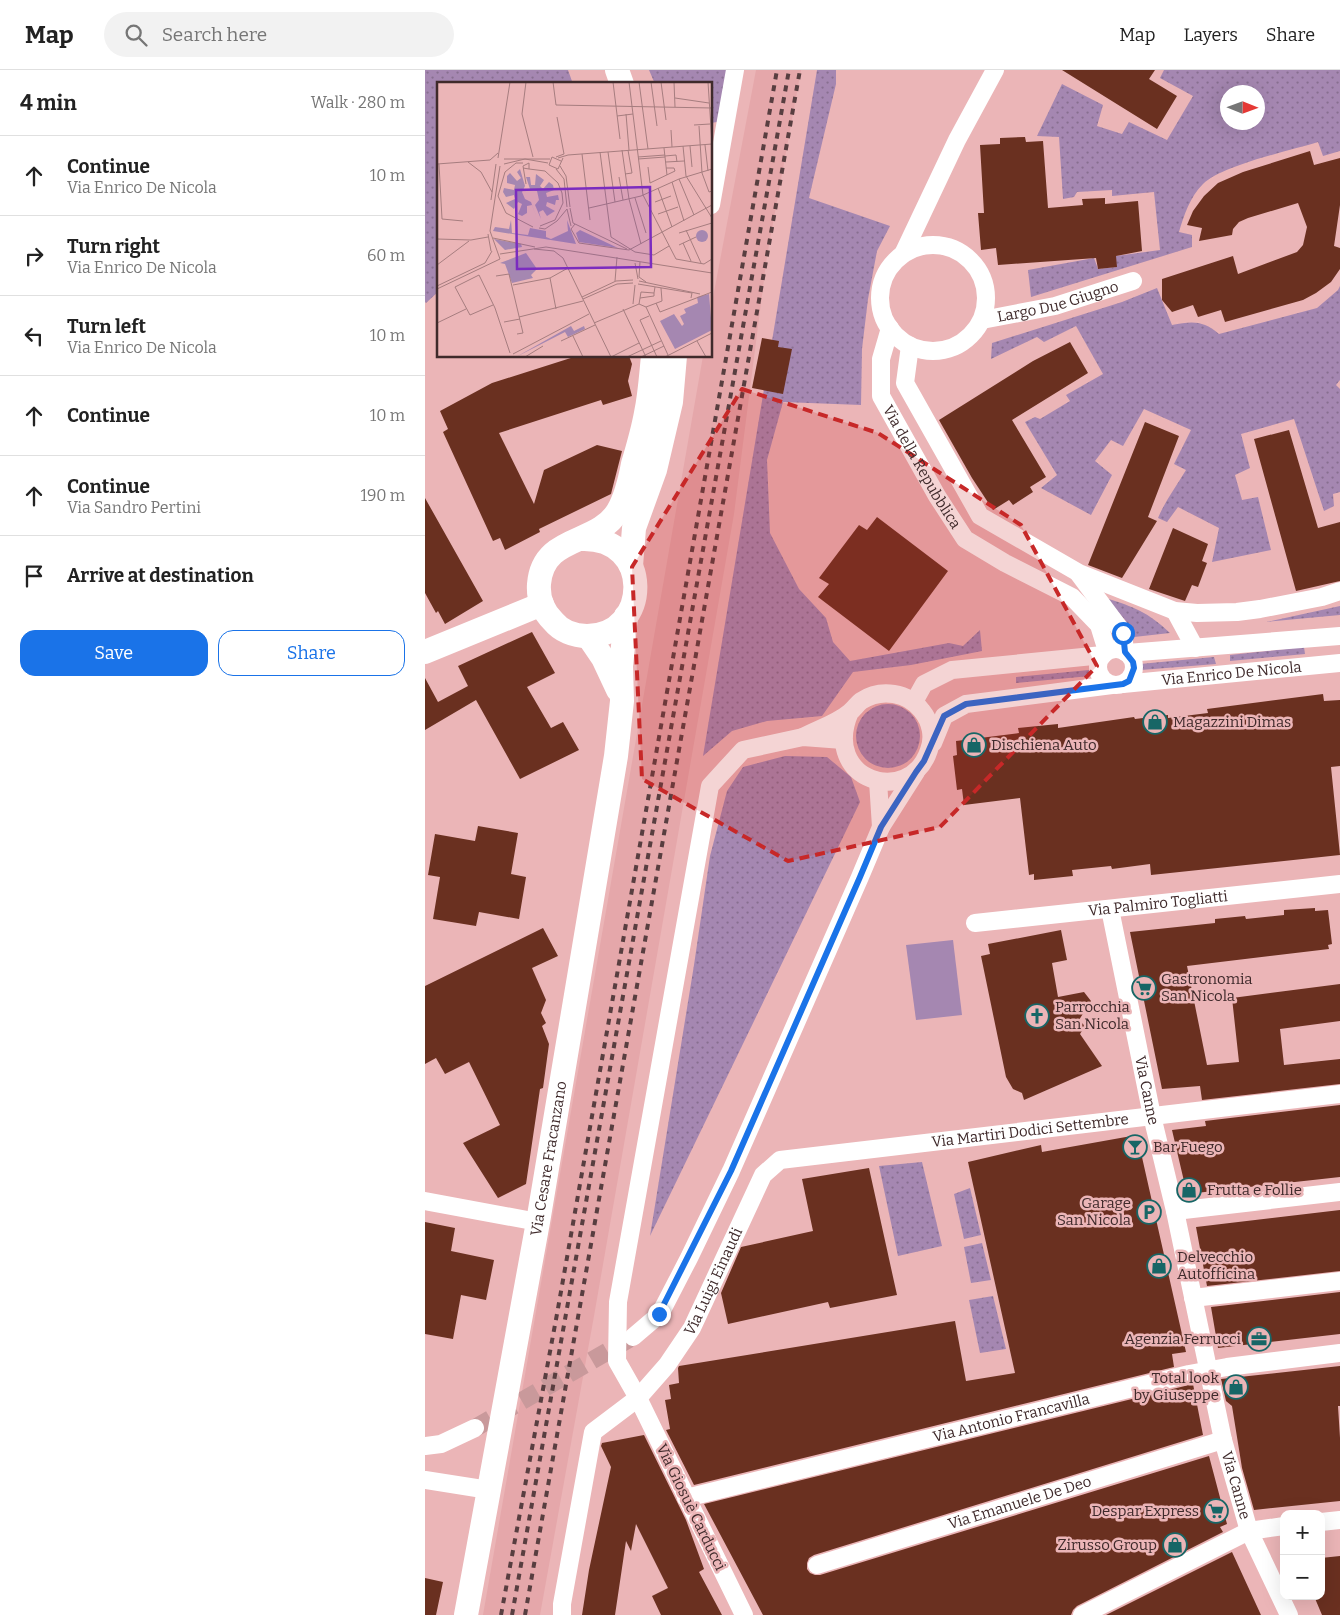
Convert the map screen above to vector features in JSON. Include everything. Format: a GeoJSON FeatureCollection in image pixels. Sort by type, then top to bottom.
{"type":"FeatureCollection","features":[{"type":"Feature","properties":{"kind":"street"},"geometry":{"type":"LineString","coordinates":[[600,70],[604,82]]}},
{"type":"Feature","properties":{"kind":"street"},"geometry":{"type":"LineString","coordinates":[[617,70],[621,82]]}},
{"type":"Feature","properties":{"kind":"street"},"geometry":{"type":"LineString","coordinates":[[713,194],[735,70]]}},
{"type":"Feature","properties":{"kind":"street"},"geometry":{"type":"LineString","coordinates":[[903,254],[919,247],[936,245],[953,249],[968,258],[979,270],[985,286],[987,304],[982,320],[969,337],[951,348],[937,352],[923,351],[910,346],[899,339],[890,328],[883,313],[880,297],[883,280],[891,266],[903,254],[957,140],[995,70]]}},
{"type":"Feature","properties":{"kind":"street","name":"Largo Due Giugno"},"geometry":{"type":"LineString","coordinates":[[982,320],[1055,306],[1133,281]]}},
{"type":"Feature","properties":{"kind":"street","name":"Via della Repubblica"},"geometry":{"type":"LineString","coordinates":[[890,328],[881,359],[881,396],[937,496],[965,539],[1005,563],[1072,597],[1099,625],[1116,653]]}},
{"type":"Feature","properties":{"kind":"street","name":"Via della Repubblica"},"geometry":{"type":"LineString","coordinates":[[910,346],[905,383],[980,516],[1079,573],[1175,611],[1197,613],[1237,612],[1295,603],[1340,591]]}},
{"type":"Feature","properties":{"kind":"street"},"geometry":{"type":"LineString","coordinates":[[581,539],[601,540],[610,544],[618,550],[631,566],[634,575],[635,591],[632,607],[616,626],[603,634],[576,635],[565,631],[555,624],[547,615],[542,604],[539,590],[540,576],[545,562],[555,551],[567,543],[581,539],[603,527],[618,512],[626,492],[646,413],[653,358]]}},
{"type":"Feature","properties":{"kind":"street"},"geometry":{"type":"LineString","coordinates":[[631,566],[634,528],[655,470],[671,402],[675,358]]}},
{"type":"Feature","properties":{"kind":"street","name":"Via della Repubblica"},"geometry":{"type":"LineString","coordinates":[[1079,573],[1123,633],[1116,653]]}},
{"type":"Feature","properties":{"kind":"street"},"geometry":{"type":"LineString","coordinates":[[425,651],[542,604]]}},
{"type":"Feature","properties":{"kind":"street"},"geometry":{"type":"LineString","coordinates":[[1175,611],[1195,648]]}},
{"type":"Feature","properties":{"kind":"street","name":"Via Cesare Fracanzano"},"geometry":{"type":"LineString","coordinates":[[466,1615],[538,1222],[616,756],[622,701],[621,666],[626,616]]}},
{"type":"Feature","properties":{"kind":"street","name":"Via Cesare Fracanzano"},"geometry":{"type":"LineString","coordinates":[[588,636],[615,680],[622,701]]}},
{"type":"Feature","properties":{"kind":"street","name":"Via Enrico De Nicola"},"geometry":{"type":"LineString","coordinates":[[914,702],[924,684],[952,670],[1116,653],[1340,636]]}},
{"type":"Feature","properties":{"kind":"street"},"geometry":{"type":"LineString","coordinates":[[1116,653],[1133,662],[1134,668],[1129,681],[1118,685],[1104,682],[1098,670],[1098,663],[1116,653]]}},
{"type":"Feature","properties":{"kind":"street","name":"Via Enrico De Nicola"},"geometry":{"type":"LineString","coordinates":[[930,749],[944,716],[966,704],[1118,685],[1340,662]]}},
{"type":"Feature","properties":{"kind":"street"},"geometry":{"type":"LineString","coordinates":[[633,1336],[659,1314],[706,1223],[731,1171],[881,827],[924,761],[930,749],[931,736],[929,723],[923,712],[914,702],[901,695],[887,693],[873,695],[860,702],[850,712],[803,737]]}},
{"type":"Feature","properties":{"kind":"street"},"geometry":{"type":"LineString","coordinates":[[850,712],[844,726],[843,740],[846,754],[853,766],[865,776],[878,781],[891,782],[904,779],[916,772]]}},
{"type":"Feature","properties":{"kind":"street"},"geometry":{"type":"LineString","coordinates":[[803,737],[843,740]]}},
{"type":"Feature","properties":{"kind":"street","name":"Via Giosuè Carducci"},"geometry":{"type":"LineString","coordinates":[[743,1615],[638,1398],[617,1362],[617,1302],[710,786],[743,750],[803,737]]}},
{"type":"Feature","properties":{"kind":"street"},"geometry":{"type":"LineString","coordinates":[[878,781],[881,827]]}},
{"type":"Feature","properties":{"kind":"street","name":"Via Palmiro Togliatti"},"geometry":{"type":"LineString","coordinates":[[975,923],[1340,884]]}},
{"type":"Feature","properties":{"kind":"street","name":"Via Canne"},"geometry":{"type":"LineString","coordinates":[[1110,909],[1223,1440],[1249,1531],[1289,1615]]}},
{"type":"Feature","properties":{"kind":"street","name":"Via Martiri Dodici Settembre"},"geometry":{"type":"LineString","coordinates":[[780,1160],[1340,1094]]}},
{"type":"Feature","properties":{"kind":"street","name":"Via Luigi Einaudi"},"geometry":{"type":"LineString","coordinates":[[562,1615],[562,1604],[593,1432],[638,1398],[667,1365],[692,1328],[763,1175],[780,1160]]}},
{"type":"Feature","properties":{"kind":"street"},"geometry":{"type":"LineString","coordinates":[[1175,1211],[1340,1192]]}},
{"type":"Feature","properties":{"kind":"street"},"geometry":{"type":"LineString","coordinates":[[425,1201],[538,1222]]}},
{"type":"Feature","properties":{"kind":"street"},"geometry":{"type":"LineString","coordinates":[[1193,1298],[1340,1280]]}},
{"type":"Feature","properties":{"kind":"street","name":"Via Antonio Francavilla"},"geometry":{"type":"LineString","coordinates":[[685,1498],[1207,1370],[1340,1353]]}},
{"type":"Feature","properties":{"kind":"street"},"geometry":{"type":"LineString","coordinates":[[425,1446],[441,1444],[475,1428]]}},
{"type":"Feature","properties":{"kind":"street","name":"Via Emanuele De Deo"},"geometry":{"type":"LineString","coordinates":[[817,1566],[1223,1440]]}},
{"type":"Feature","properties":{"kind":"street"},"geometry":{"type":"LineString","coordinates":[[425,1480],[489,1490]]}},
{"type":"Feature","properties":{"kind":"street"},"geometry":{"type":"LineString","coordinates":[[1325,1522],[1340,1520]]}},
{"type":"Feature","properties":{"kind":"street"},"geometry":{"type":"LineString","coordinates":[[1081,1615],[1249,1531],[1280,1527]]}},
{"type":"Feature","properties":{"kind":"highlighted area"},"geometry":{"type":"Polygon","coordinates":[[[742,389],[878,433],[1021,525],[1097,666],[940,827],[788,861],[642,779],[632,567],[742,389]]]}},
{"type":"Feature","properties":{"kind":"shaded area"},"geometry":{"type":"Polygon","coordinates":[[[425,70],[568,70],[572,82],[437,82],[437,293],[425,302],[425,70]]]}},
{"type":"Feature","properties":{"kind":"shaded area"},"geometry":{"type":"Polygon","coordinates":[[[649,70],[727,70],[717,122],[713,123],[713,82],[654,82],[649,70]]]}},
{"type":"Feature","properties":{"kind":"shaded area"},"geometry":{"type":"Polygon","coordinates":[[[756,70],[801,70],[767,256],[734,514],[540,1615],[483,1615],[703,358],[713,358],[713,297],[756,70]]]}},
{"type":"Feature","properties":{"kind":"shaded area"},"geometry":{"type":"Polygon","coordinates":[[[817,70],[836,70],[836,84],[809,198],[890,226],[877,251],[868,299],[862,349],[861,405],[783,402],[767,460],[770,533],[799,589],[826,618],[833,642],[850,661],[949,643],[963,646],[980,630],[982,651],[911,665],[853,672],[822,716],[767,721],[732,731],[703,756],[817,70]]]}},
{"type":"Feature","properties":{"kind":"shaded area"},"geometry":{"type":"Polygon","coordinates":[[[1164,70],[1340,70],[1340,151],[1323,156],[1318,142],[1257,159],[1212,177],[1194,195],[1179,232],[1192,235],[1192,247],[1031,297],[1028,270],[1094,258],[1098,269],[1116,267],[1116,256],[1160,250],[1154,192],[1112,196],[1112,190],[1077,192],[1074,197],[1063,199],[1059,137],[1037,136],[1062,84],[1103,105],[1097,126],[1122,134],[1129,122],[1167,140],[1193,96],[1160,78],[1164,70]]]}},
{"type":"Feature","properties":{"kind":"shaded area"},"geometry":{"type":"Polygon","coordinates":[[[1340,286],[1340,380],[1336,385],[1340,389],[1340,492],[1333,494],[1334,506],[1324,511],[1294,419],[1241,434],[1250,468],[1235,475],[1242,500],[1258,497],[1271,550],[1212,562],[1219,528],[1178,507],[1167,522],[1158,518],[1186,470],[1174,464],[1191,430],[1144,409],[1123,446],[1111,440],[1095,461],[1112,475],[1091,515],[1041,488],[1057,475],[1025,422],[1035,417],[1040,419],[1070,401],[1066,395],[1103,374],[1076,326],[1044,342],[1037,337],[991,359],[992,343],[1122,302],[1157,288],[1172,325],[1197,323],[1208,326],[1219,334],[1317,308],[1338,290],[1340,286]]]}},
{"type":"Feature","properties":{"kind":"shaded area"},"geometry":{"type":"Polygon","coordinates":[[[1106,598],[1140,611],[1155,620],[1170,633],[1134,637],[1126,621],[1106,598]]]}},
{"type":"Feature","properties":{"kind":"shaded area"},"geometry":{"type":"Polygon","coordinates":[[[1340,606],[1340,615],[1266,622],[1340,606]]]}},
{"type":"Feature","properties":{"kind":"shaded area"},"geometry":{"type":"Polygon","coordinates":[[[1304,647],[1305,654],[1230,661],[1230,655],[1304,647]]]}},
{"type":"Feature","properties":{"kind":"shaded area"},"geometry":{"type":"Polygon","coordinates":[[[1214,657],[1216,664],[1141,670],[1140,664],[1214,657]]]}},
{"type":"Feature","properties":{"kind":"shaded area"},"geometry":{"type":"Polygon","coordinates":[[[1089,670],[1090,676],[1016,683],[1016,677],[1089,670]]]}},
{"type":"Feature","properties":{"kind":"shaded area"},"geometry":{"type":"Polygon","coordinates":[[[888,704],[906,710],[914,718],[920,736],[914,754],[906,762],[888,768],[870,762],[862,754],[856,736],[862,718],[870,710],[888,704]]]}},
{"type":"Feature","properties":{"kind":"shaded area"},"geometry":{"type":"Polygon","coordinates":[[[785,756],[827,757],[851,777],[860,802],[650,1236],[710,856],[727,791],[743,767],[785,756]]]}},
{"type":"Feature","properties":{"kind":"shaded area"},"geometry":{"type":"Polygon","coordinates":[[[953,940],[962,1015],[916,1020],[906,945],[953,940]]]}},
{"type":"Feature","properties":{"kind":"shaded area"},"geometry":{"type":"Polygon","coordinates":[[[922,1162],[942,1246],[898,1256],[879,1166],[922,1162]]]}},
{"type":"Feature","properties":{"kind":"shaded area"},"geometry":{"type":"Polygon","coordinates":[[[970,1188],[981,1235],[964,1239],[954,1194],[970,1188]]]}},
{"type":"Feature","properties":{"kind":"shaded area"},"geometry":{"type":"Polygon","coordinates":[[[982,1243],[991,1280],[971,1283],[964,1247],[982,1243]]]}},
{"type":"Feature","properties":{"kind":"shaded area"},"geometry":{"type":"Polygon","coordinates":[[[993,1296],[1006,1349],[980,1353],[969,1300],[993,1296]]]}},
{"type":"Feature","properties":{"kind":"building"},"geometry":{"type":"Polygon","coordinates":[[[1062,70],[1155,70],[1149,79],[1177,96],[1157,129],[1062,70]]]}},
{"type":"Feature","properties":{"kind":"building"},"geometry":{"type":"Polygon","coordinates":[[[1025,137],[1026,142],[1043,141],[1048,208],[1083,205],[1082,199],[1105,198],[1105,204],[1138,201],[1142,251],[1116,256],[1117,267],[1098,269],[1096,258],[998,265],[996,248],[981,250],[978,213],[984,213],[980,145],[1000,144],[1000,138],[1025,137]]]}},
{"type":"Feature","properties":{"kind":"building"},"geometry":{"type":"Polygon","coordinates":[[[1310,151],[1314,165],[1340,158],[1340,205],[1334,246],[1340,248],[1340,269],[1331,282],[1303,300],[1225,322],[1221,310],[1198,317],[1193,305],[1172,312],[1162,300],[1162,279],[1233,256],[1238,274],[1297,252],[1303,245],[1307,227],[1298,203],[1239,222],[1233,229],[1232,235],[1199,241],[1202,228],[1187,225],[1193,211],[1204,196],[1218,183],[1243,172],[1310,151]]]}},
{"type":"Feature","properties":{"kind":"building"},"geometry":{"type":"Polygon","coordinates":[[[762,338],[779,341],[778,347],[792,349],[783,394],[752,388],[762,338]]]}},
{"type":"Feature","properties":{"kind":"building"},"geometry":{"type":"Polygon","coordinates":[[[1070,342],[1088,373],[1012,420],[1046,477],[1030,487],[1033,492],[1013,505],[1009,500],[993,510],[972,478],[939,420],[1033,361],[1070,342]]]}},
{"type":"Feature","properties":{"kind":"building"},"geometry":{"type":"Polygon","coordinates":[[[571,358],[630,358],[632,364],[628,381],[632,396],[603,405],[601,400],[499,433],[534,504],[544,470],[597,445],[622,451],[611,494],[539,529],[540,532],[505,550],[500,538],[493,541],[443,432],[448,429],[440,411],[492,383],[571,358]]]}},
{"type":"Feature","properties":{"kind":"building"},"geometry":{"type":"Polygon","coordinates":[[[1145,422],[1179,436],[1148,517],[1157,521],[1122,578],[1088,565],[1145,422]]]}},
{"type":"Feature","properties":{"kind":"building"},"geometry":{"type":"Polygon","coordinates":[[[1289,430],[1318,528],[1340,522],[1340,581],[1296,591],[1254,439],[1289,430]]]}},
{"type":"Feature","properties":{"kind":"building"},"geometry":{"type":"Polygon","coordinates":[[[425,498],[483,601],[445,624],[438,611],[436,613],[425,593],[425,498]]]}},
{"type":"Feature","properties":{"kind":"building"},"geometry":{"type":"Polygon","coordinates":[[[877,517],[948,571],[889,651],[818,597],[829,584],[819,578],[859,525],[867,530],[877,517]]]}},
{"type":"Feature","properties":{"kind":"building"},"geometry":{"type":"Polygon","coordinates":[[[1173,528],[1208,544],[1202,561],[1207,563],[1198,587],[1192,585],[1185,601],[1149,589],[1173,528]]]}},
{"type":"Feature","properties":{"kind":"building"},"geometry":{"type":"Polygon","coordinates":[[[532,632],[555,673],[527,687],[551,728],[563,722],[579,750],[520,779],[476,700],[425,730],[425,678],[438,702],[468,686],[458,666],[532,632]]]}},
{"type":"Feature","properties":{"kind":"building"},"geometry":{"type":"Polygon","coordinates":[[[1323,694],[1324,701],[1340,700],[1340,766],[1331,767],[1340,855],[1151,875],[1150,864],[1112,869],[1111,866],[1072,870],[1073,876],[1034,880],[1034,874],[1029,875],[1020,798],[964,805],[962,789],[957,790],[953,756],[957,755],[956,741],[1019,733],[1018,728],[1058,724],[1058,728],[1134,717],[1135,719],[1168,715],[1168,718],[1208,713],[1207,709],[1323,694]]]}},
{"type":"Feature","properties":{"kind":"building"},"geometry":{"type":"Polygon","coordinates":[[[478,826],[518,833],[511,874],[526,877],[519,919],[479,912],[476,926],[433,919],[440,877],[428,875],[435,834],[475,841],[478,826]]]}},
{"type":"Feature","properties":{"kind":"building"},"geometry":{"type":"Polygon","coordinates":[[[1315,908],[1315,911],[1328,910],[1332,944],[1328,945],[1329,949],[1187,966],[1207,1065],[1239,1062],[1232,998],[1340,984],[1340,1021],[1280,1029],[1284,1065],[1340,1059],[1340,1084],[1202,1100],[1200,1086],[1162,1089],[1130,932],[1215,923],[1215,919],[1245,916],[1246,919],[1284,915],[1284,910],[1315,908]]]}},
{"type":"Feature","properties":{"kind":"building"},"geometry":{"type":"Polygon","coordinates":[[[543,928],[558,956],[532,968],[546,1000],[541,1013],[546,1023],[542,1026],[549,1044],[543,1088],[540,1089],[526,1184],[498,1198],[463,1143],[500,1125],[469,1062],[445,1074],[436,1058],[425,1064],[425,986],[543,928]]]}},
{"type":"Feature","properties":{"kind":"building","name":"Parrocchia San Nicola"},"geometry":{"type":"Polygon","coordinates":[[[1061,930],[1067,960],[1052,963],[1058,997],[1084,992],[1091,1001],[1079,1020],[1085,1026],[1080,1034],[1102,1066],[1024,1100],[1022,1093],[1013,1089],[1006,1077],[981,956],[990,954],[988,944],[1061,930]]]}},
{"type":"Feature","properties":{"kind":"building"},"geometry":{"type":"Polygon","coordinates":[[[1340,1105],[1340,1177],[1187,1194],[1172,1130],[1206,1126],[1205,1121],[1340,1105]]]}},
{"type":"Feature","properties":{"kind":"building"},"geometry":{"type":"Polygon","coordinates":[[[1137,1135],[1186,1352],[1172,1354],[1174,1367],[694,1485],[666,1430],[670,1429],[665,1400],[671,1399],[669,1385],[679,1383],[679,1366],[955,1321],[966,1381],[1015,1373],[968,1162],[1041,1145],[1042,1152],[1137,1135]]]}},
{"type":"Feature","properties":{"kind":"building"},"geometry":{"type":"Polygon","coordinates":[[[869,1168],[897,1295],[830,1308],[828,1302],[728,1324],[721,1293],[741,1247],[813,1231],[802,1179],[869,1168]]]}},
{"type":"Feature","properties":{"kind":"building"},"geometry":{"type":"Polygon","coordinates":[[[1340,1210],[1340,1271],[1207,1286],[1196,1227],[1340,1210]]]}},
{"type":"Feature","properties":{"kind":"building"},"geometry":{"type":"Polygon","coordinates":[[[425,1222],[455,1228],[451,1251],[494,1260],[486,1300],[461,1295],[453,1339],[425,1334],[425,1222]]]}},
{"type":"Feature","properties":{"kind":"building"},"geometry":{"type":"Polygon","coordinates":[[[1340,1292],[1340,1334],[1218,1348],[1211,1307],[1340,1292]]]}},
{"type":"Feature","properties":{"kind":"building"},"geometry":{"type":"Polygon","coordinates":[[[1340,1366],[1340,1406],[1338,1406],[1340,1501],[1254,1510],[1242,1468],[1232,1406],[1226,1401],[1221,1379],[1340,1366]]]}},
{"type":"Feature","properties":{"kind":"building"},"geometry":{"type":"Polygon","coordinates":[[[1193,1384],[1203,1435],[814,1555],[809,1558],[807,1563],[807,1569],[810,1573],[820,1575],[1209,1456],[1227,1524],[1220,1527],[1223,1532],[1077,1606],[1071,1615],[763,1615],[704,1504],[1193,1384]]]}},
{"type":"Feature","properties":{"kind":"building"},"geometry":{"type":"Polygon","coordinates":[[[644,1435],[686,1520],[704,1569],[699,1572],[722,1615],[661,1615],[652,1596],[668,1588],[636,1524],[631,1551],[626,1541],[615,1615],[582,1615],[589,1570],[611,1467],[601,1446],[602,1443],[644,1435]]]}},
{"type":"Feature","properties":{"kind":"building"},"geometry":{"type":"Polygon","coordinates":[[[1232,1552],[1261,1615],[1106,1615],[1232,1552]]]}},
{"type":"Feature","properties":{"kind":"building"},"geometry":{"type":"Polygon","coordinates":[[[1340,1556],[1340,1615],[1322,1615],[1316,1600],[1325,1600],[1325,1558],[1340,1556]]]}},
{"type":"Feature","properties":{"kind":"building"},"geometry":{"type":"Polygon","coordinates":[[[425,1578],[443,1582],[436,1615],[425,1615],[425,1578]]]}},
{"type":"Feature","properties":{"kind":"tunnel"},"geometry":{"type":"LineString","coordinates":[[475,1428],[629,1339]]}},
{"type":"Feature","properties":{"kind":"railway"},"geometry":{"type":"LineString","coordinates":[[501,1615],[557,1314],[777,70]]}},
{"type":"Feature","properties":{"kind":"railway"},"geometry":{"type":"LineString","coordinates":[[512,1615],[789,70]]}},
{"type":"Feature","properties":{"kind":"railway"},"geometry":{"type":"LineString","coordinates":[[525,1615],[800,70]]}},
{"type":"Feature","properties":{"kind":"place","name":"Magazzini Dimas"},"geometry":{"type":"Point","coordinates":[1155,722]}},
{"type":"Feature","properties":{"kind":"place","name":"Dischiena Auto"},"geometry":{"type":"Point","coordinates":[974,745]}},
{"type":"Feature","properties":{"kind":"place","name":"Gastronomia San Nicola"},"geometry":{"type":"Point","coordinates":[1144,988]}},
{"type":"Feature","properties":{"kind":"place","name":"Parrocchia San Nicola"},"geometry":{"type":"Point","coordinates":[1037,1016]}},
{"type":"Feature","properties":{"kind":"place","name":"Bar Fuego"},"geometry":{"type":"Point","coordinates":[1135,1147]}},
{"type":"Feature","properties":{"kind":"place","name":"Frutta e Follie"},"geometry":{"type":"Point","coordinates":[1189,1190]}},
{"type":"Feature","properties":{"kind":"place","name":"Garage San Nicola"},"geometry":{"type":"Point","coordinates":[1149,1212]}},
{"type":"Feature","properties":{"kind":"place","name":"Delvecchio Autofficina"},"geometry":{"type":"Point","coordinates":[1159,1266]}},
{"type":"Feature","properties":{"kind":"place","name":"Agenzia Ferrucci"},"geometry":{"type":"Point","coordinates":[1259,1339]}},
{"type":"Feature","properties":{"kind":"place","name":"Total look by Giuseppe"},"geometry":{"type":"Point","coordinates":[1236,1387]}},
{"type":"Feature","properties":{"kind":"place","name":"Despar Express"},"geometry":{"type":"Point","coordinates":[1216,1511]}},
{"type":"Feature","properties":{"kind":"place","name":"Zirusso Group"},"geometry":{"type":"Point","coordinates":[1175,1545]}},
{"type":"Feature","properties":{"kind":"route"},"geometry":{"type":"LineString","coordinates":[[659,1314],[689,1258],[731,1171],[881,827],[924,761],[944,716],[966,704],[1123,684],[1129,681],[1134,668],[1130,656],[1125,652],[1123,633]]}}]}
